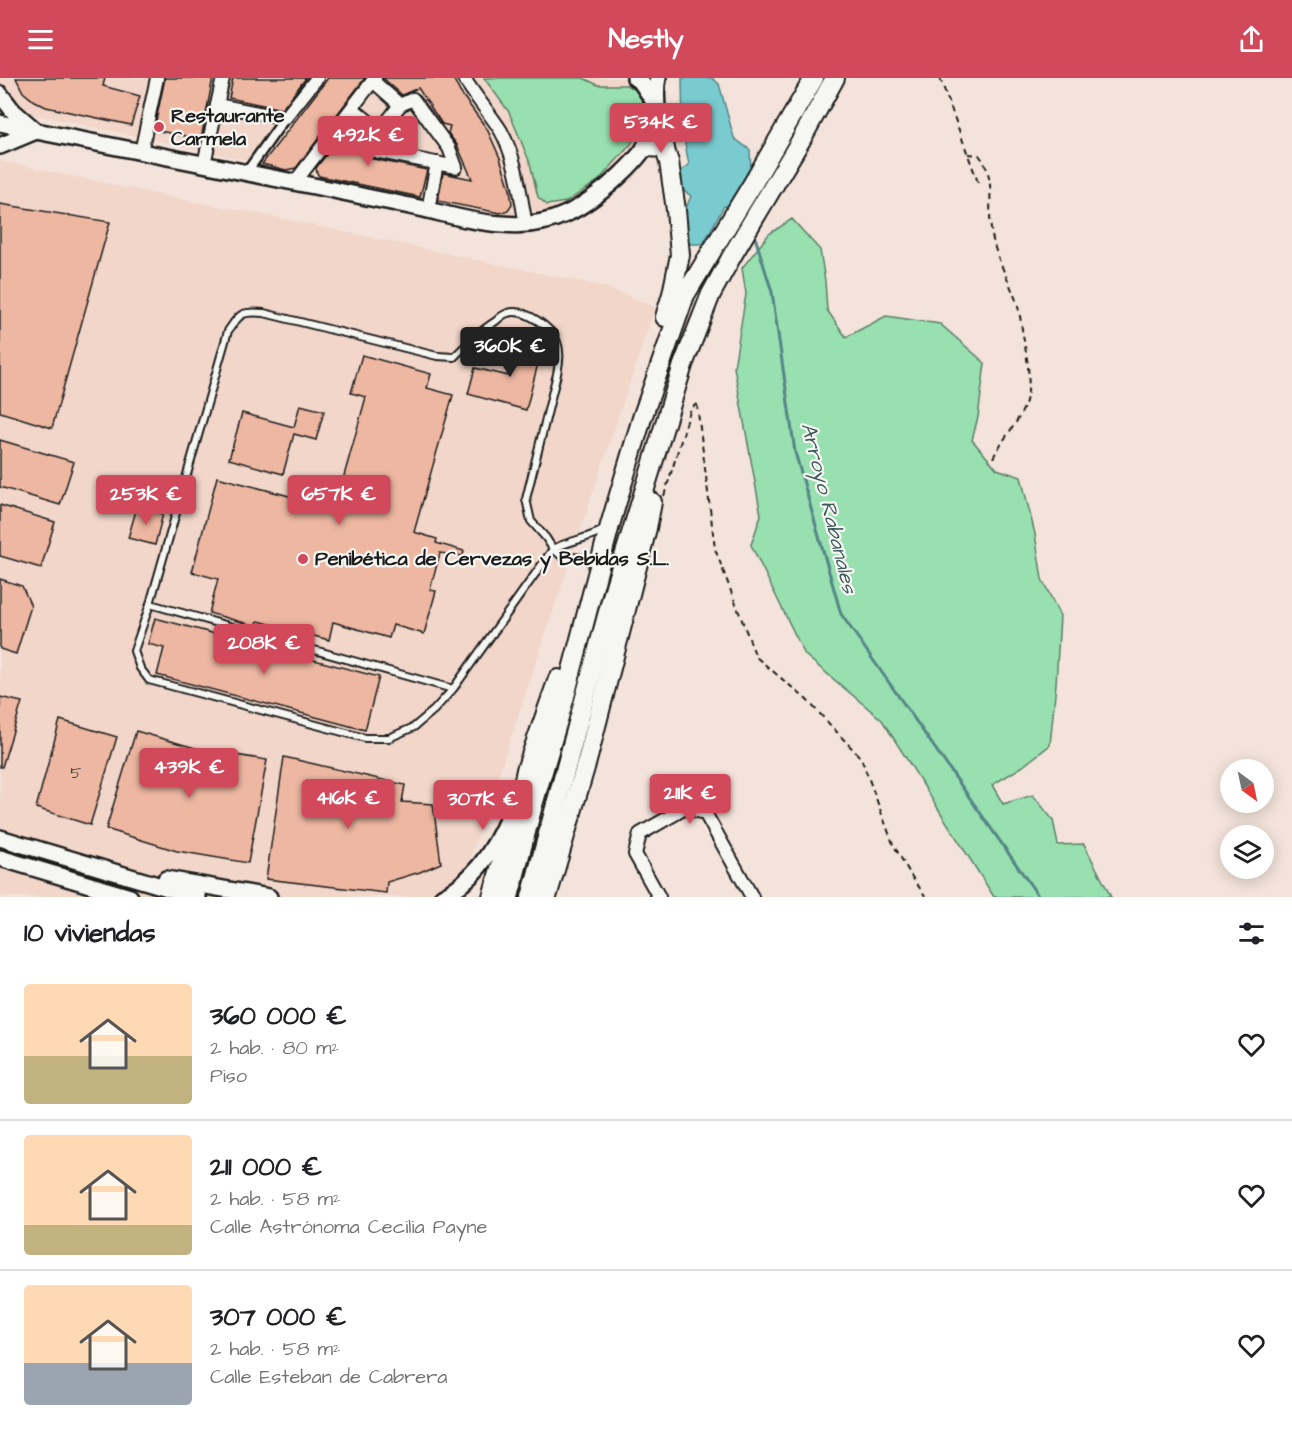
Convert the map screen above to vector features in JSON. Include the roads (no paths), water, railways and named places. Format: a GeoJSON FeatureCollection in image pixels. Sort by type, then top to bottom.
{"type":"FeatureCollection","features":[{"type":"Feature","properties":{"kind":"main road"},"geometry":{"type":"LineString","coordinates":[[510,894],[610,525],[642,418],[685,295],[814,78]]}},
{"type":"Feature","properties":{"kind":"main road"},"geometry":{"type":"LineString","coordinates":[[531,897],[615,586],[682,365],[711,294],[835,78]]}},
{"type":"Feature","properties":{"kind":"main road"},"geometry":{"type":"LineString","coordinates":[[642,418],[680,255],[669,162],[657,115]]}},
{"type":"Feature","properties":{"kind":"main road"},"geometry":{"type":"LineString","coordinates":[[646,147],[665,148]]}},
{"type":"Feature","properties":{"kind":"main road"},"geometry":{"type":"LineString","coordinates":[[547,897],[586,761],[646,528],[682,365]]}},
{"type":"Feature","properties":{"kind":"main road"},"geometry":{"type":"LineString","coordinates":[[492,897],[522,794],[525,770],[599,568]]}},
{"type":"Feature","properties":{"kind":"main road"},"geometry":{"type":"LineString","coordinates":[[555,897],[579,807],[586,761]]}},
{"type":"Feature","properties":{"kind":"street"},"geometry":{"type":"LineString","coordinates":[[141,152],[157,78]]}},
{"type":"Feature","properties":{"kind":"street"},"geometry":{"type":"LineString","coordinates":[[204,164],[223,78]]}},
{"type":"Feature","properties":{"kind":"street"},"geometry":{"type":"LineString","coordinates":[[246,172],[317,78]]}},
{"type":"Feature","properties":{"kind":"street"},"geometry":{"type":"LineString","coordinates":[[464,78],[490,114],[508,148],[526,225]]}},
{"type":"Feature","properties":{"kind":"street"},"geometry":{"type":"LineString","coordinates":[[635,78],[641,82],[657,115]]}},
{"type":"Feature","properties":{"kind":"street"},"geometry":{"type":"LineString","coordinates":[[630,164],[657,115],[658,78]]}},
{"type":"Feature","properties":{"kind":"street"},"geometry":{"type":"LineString","coordinates":[[0,123],[483,222],[526,225],[566,214],[615,180],[646,147],[666,78]]}},
{"type":"Feature","properties":{"kind":"street"},"geometry":{"type":"LineString","coordinates":[[295,182],[374,80],[400,105]]}},
{"type":"Feature","properties":{"kind":"street"},"geometry":{"type":"LineString","coordinates":[[0,94],[7,106],[36,131]]}},
{"type":"Feature","properties":{"kind":"street"},"geometry":{"type":"LineString","coordinates":[[413,99],[449,148],[456,167],[375,151],[380,131],[400,105],[413,99]]}},
{"type":"Feature","properties":{"kind":"street"},"geometry":{"type":"LineString","coordinates":[[218,105],[285,118]]}},
{"type":"Feature","properties":{"kind":"street"},"geometry":{"type":"LineString","coordinates":[[352,108],[380,131]]}},
{"type":"Feature","properties":{"kind":"street"},"geometry":{"type":"LineString","coordinates":[[0,146],[36,131]]}},
{"type":"Feature","properties":{"kind":"street"},"geometry":{"type":"LineString","coordinates":[[428,210],[436,163]]}},
{"type":"Feature","properties":{"kind":"street"},"geometry":{"type":"LineString","coordinates":[[442,897],[476,872],[492,851],[507,819],[525,770]]}},
{"type":"Feature","properties":{"kind":"street"},"geometry":{"type":"LineString","coordinates":[[659,897],[634,854],[640,834],[685,808],[705,813],[752,897]]}},
{"type":"Feature","properties":{"kind":"street"},"geometry":{"type":"LineString","coordinates":[[0,838],[198,897]]}},
{"type":"Feature","properties":{"kind":"street"},"geometry":{"type":"LineString","coordinates":[[0,858],[130,897]]}},
{"type":"Feature","properties":{"kind":"street"},"geometry":{"type":"LineString","coordinates":[[111,871],[269,897]]}},
{"type":"Feature","properties":{"kind":"lane"},"geometry":{"type":"LineString","coordinates":[[599,568],[588,559],[577,556],[564,558],[553,549],[531,520],[526,499],[560,356],[557,340],[536,319],[524,314],[508,313],[478,333],[454,357],[437,356],[264,313],[248,312],[237,317],[228,330],[135,651],[140,668],[149,680],[365,738],[389,738],[414,727],[453,689],[553,549],[562,544],[595,535],[610,525]]}},
{"type":"Feature","properties":{"kind":"lane"},"geometry":{"type":"LineString","coordinates":[[150,604],[453,689]]}},
{"type":"Feature","properties":{"kind":"water"},"geometry":{"type":"Polygon","coordinates":[[[682,78],[712,78],[719,84],[734,138],[750,150],[751,171],[730,207],[724,206],[703,244],[688,244],[684,213],[691,196],[683,190],[681,171],[689,165],[683,133],[682,78]]]}},
{"type":"Feature","properties":{"kind":"waterway","name":"Arroyo Rabanales"},"geometry":{"type":"LineString","coordinates":[[754,234],[772,292],[795,452],[841,614],[1039,897]]}},
{"type":"Feature","properties":{"kind":"place","name":"Restaurante Carmela"},"geometry":{"type":"Point","coordinates":[159,127]}},
{"type":"Feature","properties":{"kind":"place","name":"Penibética de Cervezas y Bebidas S.L."},"geometry":{"type":"Point","coordinates":[303,559]}}]}
